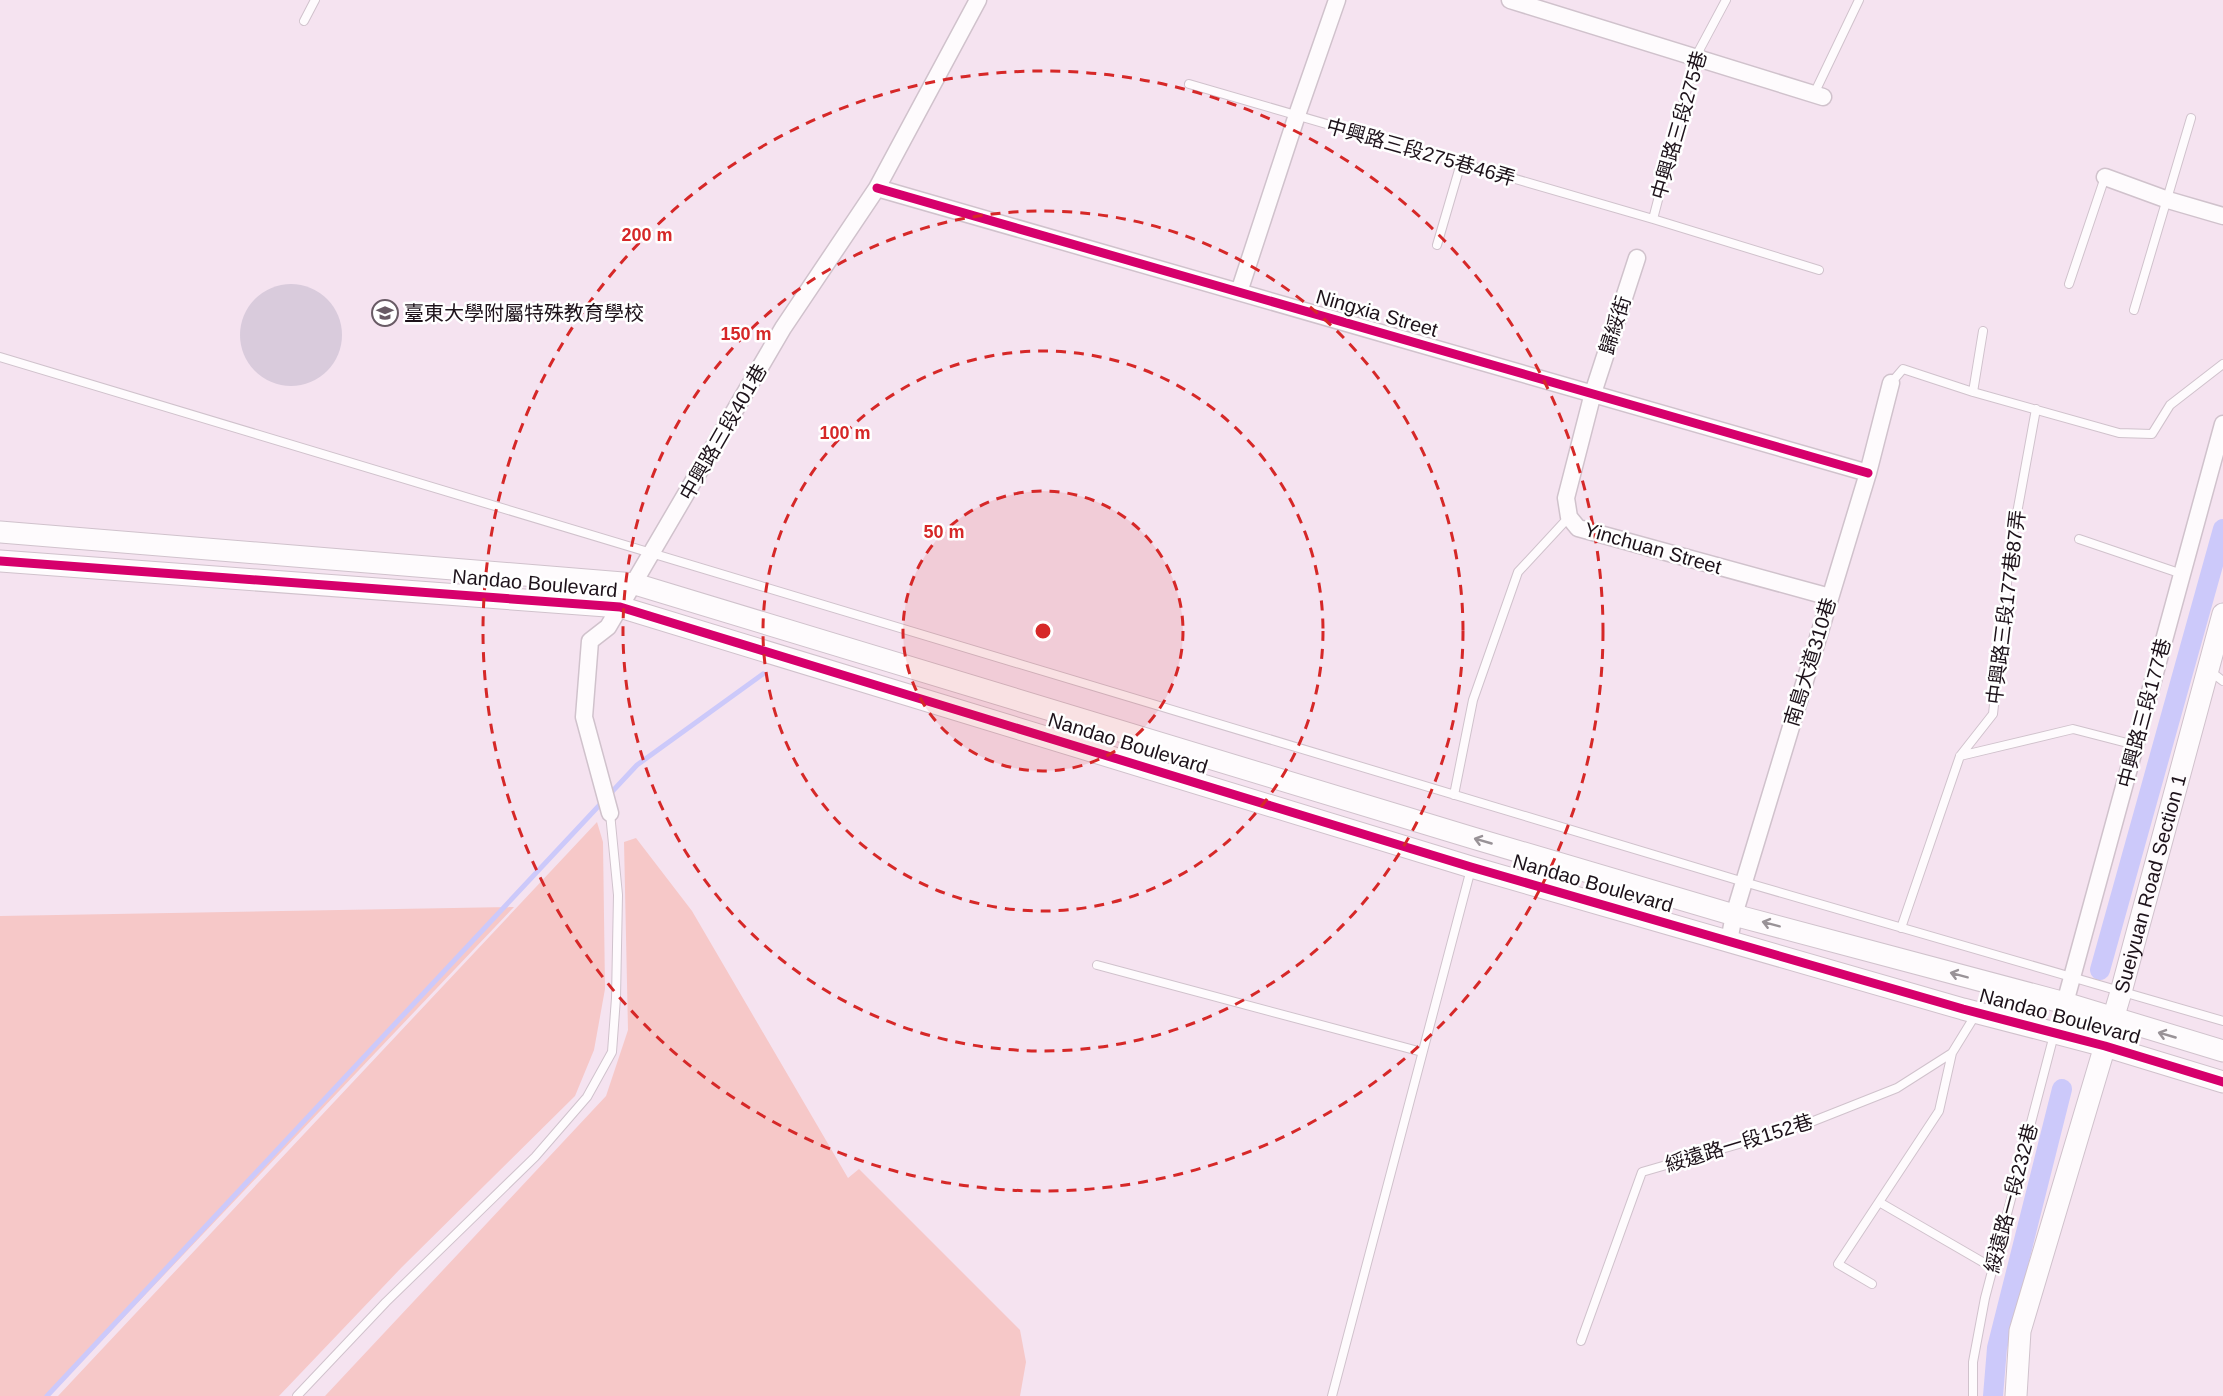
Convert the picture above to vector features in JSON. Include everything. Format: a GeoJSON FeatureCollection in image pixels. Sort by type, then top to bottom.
{"type":"FeatureCollection","features":[{"type":"Feature","properties":{"kind":"street","name":"中興路三段401巷"},"geometry":{"type":"LineString","coordinates":[[610,813],[584,717],[590,641],[608,627],[783,328],[877,188],[978,0]]}},
{"type":"Feature","properties":{"kind":"street"},"geometry":{"type":"LineString","coordinates":[[1239,292],[1337,0]]}},
{"type":"Feature","properties":{"kind":"street"},"geometry":{"type":"LineString","coordinates":[[1510,0],[1818,96]]}},
{"type":"Feature","properties":{"kind":"street"},"geometry":{"type":"LineString","coordinates":[[2105,177],[2168,200],[2223,216]]}},
{"type":"Feature","properties":{"kind":"street","name":"Ningxia Street"},"geometry":{"type":"LineString","coordinates":[[877,188],[1868,473]]}},
{"type":"Feature","properties":{"kind":"street","name":"歸綏街"},"geometry":{"type":"LineString","coordinates":[[1593,393],[1637,258]]}},
{"type":"Feature","properties":{"kind":"street","name":"南島大道310巷"},"geometry":{"type":"LineString","coordinates":[[1729,941],[1734,915],[1868,473],[1891,383]]}},
{"type":"Feature","properties":{"kind":"street","name":"Yinchuan Street"},"geometry":{"type":"LineString","coordinates":[[1593,393],[1566,498],[1569,517],[1578,528],[1830,597]]}},
{"type":"Feature","properties":{"kind":"street","name":"中興路三段177巷"},"geometry":{"type":"LineString","coordinates":[[2064,1003],[2223,424]]}},
{"type":"Feature","properties":{"kind":"street","name":"Nandao Boulevard"},"geometry":{"type":"LineString","coordinates":[[0,532],[635,584],[1734,915],[2064,1003],[2223,1051]]}},
{"type":"Feature","properties":{"kind":"street","name":"Nandao Boulevard"},"geometry":{"type":"LineString","coordinates":[[0,561],[620,607],[1471,867],[1977,1013],[2105,1046],[2223,1082]]}},
{"type":"Feature","properties":{"kind":"street","name":"Sueiyuan Road Section 1"},"geometry":{"type":"LineString","coordinates":[[2016,1396],[2020,1330],[2216,676],[2223,614]]}},
{"type":"Feature","properties":{"kind":"lane"},"geometry":{"type":"LineString","coordinates":[[304,21],[315,0]]}},
{"type":"Feature","properties":{"kind":"lane","name":"中興路三段275巷"},"geometry":{"type":"LineString","coordinates":[[1653,219],[1695,58],[1726,0]]}},
{"type":"Feature","properties":{"kind":"lane"},"geometry":{"type":"LineString","coordinates":[[1818,96],[1859,0]]}},
{"type":"Feature","properties":{"kind":"lane","name":"中興路三段275巷46弄"},"geometry":{"type":"LineString","coordinates":[[1189,84],[1653,219],[1819,270]]}},
{"type":"Feature","properties":{"kind":"lane"},"geometry":{"type":"LineString","coordinates":[[2134,310],[2191,118]]}},
{"type":"Feature","properties":{"kind":"lane"},"geometry":{"type":"LineString","coordinates":[[1437,245],[1461,163]]}},
{"type":"Feature","properties":{"kind":"lane"},"geometry":{"type":"LineString","coordinates":[[2069,284],[2105,177]]}},
{"type":"Feature","properties":{"kind":"lane"},"geometry":{"type":"LineString","coordinates":[[1973,392],[1983,331]]}},
{"type":"Feature","properties":{"kind":"lane"},"geometry":{"type":"LineString","coordinates":[[0,357],[1744,882],[2223,1021]]}},
{"type":"Feature","properties":{"kind":"lane"},"geometry":{"type":"LineString","coordinates":[[1891,383],[1903,369],[1973,392],[2119,433],[2152,434],[2170,405],[2223,364]]}},
{"type":"Feature","properties":{"kind":"lane","name":"中興路三段177巷87弄"},"geometry":{"type":"LineString","coordinates":[[1901,928],[1960,756],[1993,714],[2011,546],[2036,409]]}},
{"type":"Feature","properties":{"kind":"lane"},"geometry":{"type":"LineString","coordinates":[[1454,795],[1473,700],[1518,572],[1569,517]]}},
{"type":"Feature","properties":{"kind":"lane"},"geometry":{"type":"LineString","coordinates":[[2079,539],[2182,574]]}},
{"type":"Feature","properties":{"kind":"lane"},"geometry":{"type":"LineString","coordinates":[[1960,756],[2073,729],[2135,745]]}},
{"type":"Feature","properties":{"kind":"lane"},"geometry":{"type":"LineString","coordinates":[[297,1396],[386,1302],[535,1157],[587,1097],[612,1052],[618,896],[610,813]]}},
{"type":"Feature","properties":{"kind":"lane"},"geometry":{"type":"LineString","coordinates":[[1332,1396],[1471,867]]}},
{"type":"Feature","properties":{"kind":"lane"},"geometry":{"type":"LineString","coordinates":[[1097,965],[1422,1052]]}},
{"type":"Feature","properties":{"kind":"lane","name":"綏遠路一段232巷"},"geometry":{"type":"LineString","coordinates":[[1973,1396],[1973,1362],[1993,1268],[2064,1003]]}},
{"type":"Feature","properties":{"kind":"lane","name":"綏遠路一段152巷"},"geometry":{"type":"LineString","coordinates":[[1581,1341],[1642,1172],[1811,1122],[1897,1088],[1953,1053],[1977,1013]]}},
{"type":"Feature","properties":{"kind":"lane"},"geometry":{"type":"LineString","coordinates":[[1872,1284],[1838,1264],[1939,1111],[1953,1053]]}},
{"type":"Feature","properties":{"kind":"lane"},"geometry":{"type":"LineString","coordinates":[[1879,1202],[1993,1268]]}},
{"type":"Feature","properties":{"kind":"shaded area"},"geometry":{"type":"Polygon","coordinates":[[[597,822],[603,842],[605,989],[594,1050],[575,1096],[402,1267],[279,1396],[58,1396],[597,822]]]}},
{"type":"Feature","properties":{"kind":"shaded area"},"geometry":{"type":"Polygon","coordinates":[[[636,838],[692,911],[848,1178],[859,1169],[1020,1330],[1026,1362],[1020,1396],[325,1396],[606,1096],[628,1030],[624,842],[636,838]]]}},
{"type":"Feature","properties":{"kind":"shaded area"},"geometry":{"type":"Polygon","coordinates":[[[514,907],[49,1396],[0,1396],[0,916],[514,907]]]}},
{"type":"Feature","properties":{"kind":"building"},"geometry":{"type":"Polygon","coordinates":[[[291,284],[311,287],[320,292],[334,306],[339,315],[342,335],[339,355],[334,364],[320,378],[311,383],[291,386],[271,383],[262,378],[248,364],[243,355],[240,335],[243,315],[248,306],[262,292],[271,287],[291,284]]]}},
{"type":"Feature","properties":{"kind":"waterway"},"geometry":{"type":"LineString","coordinates":[[2100,970],[2223,529]]}},
{"type":"Feature","properties":{"kind":"waterway"},"geometry":{"type":"LineString","coordinates":[[47,1396],[637,765],[763,674]]}},
{"type":"Feature","properties":{"kind":"waterway"},"geometry":{"type":"LineString","coordinates":[[1993,1396],[1997,1348],[2062,1089]]}},
{"type":"Feature","properties":{"kind":"cycle path"},"geometry":{"type":"LineString","coordinates":[[877,188],[1868,473]]}},
{"type":"Feature","properties":{"kind":"cycle path"},"geometry":{"type":"LineString","coordinates":[[0,561],[620,607],[1471,867],[1963,1009],[2105,1046],[2223,1082]]}},
{"type":"Feature","properties":{"kind":"place","name":"臺東大學附屬特殊教育學校"},"geometry":{"type":"Point","coordinates":[385,313]}}]}
